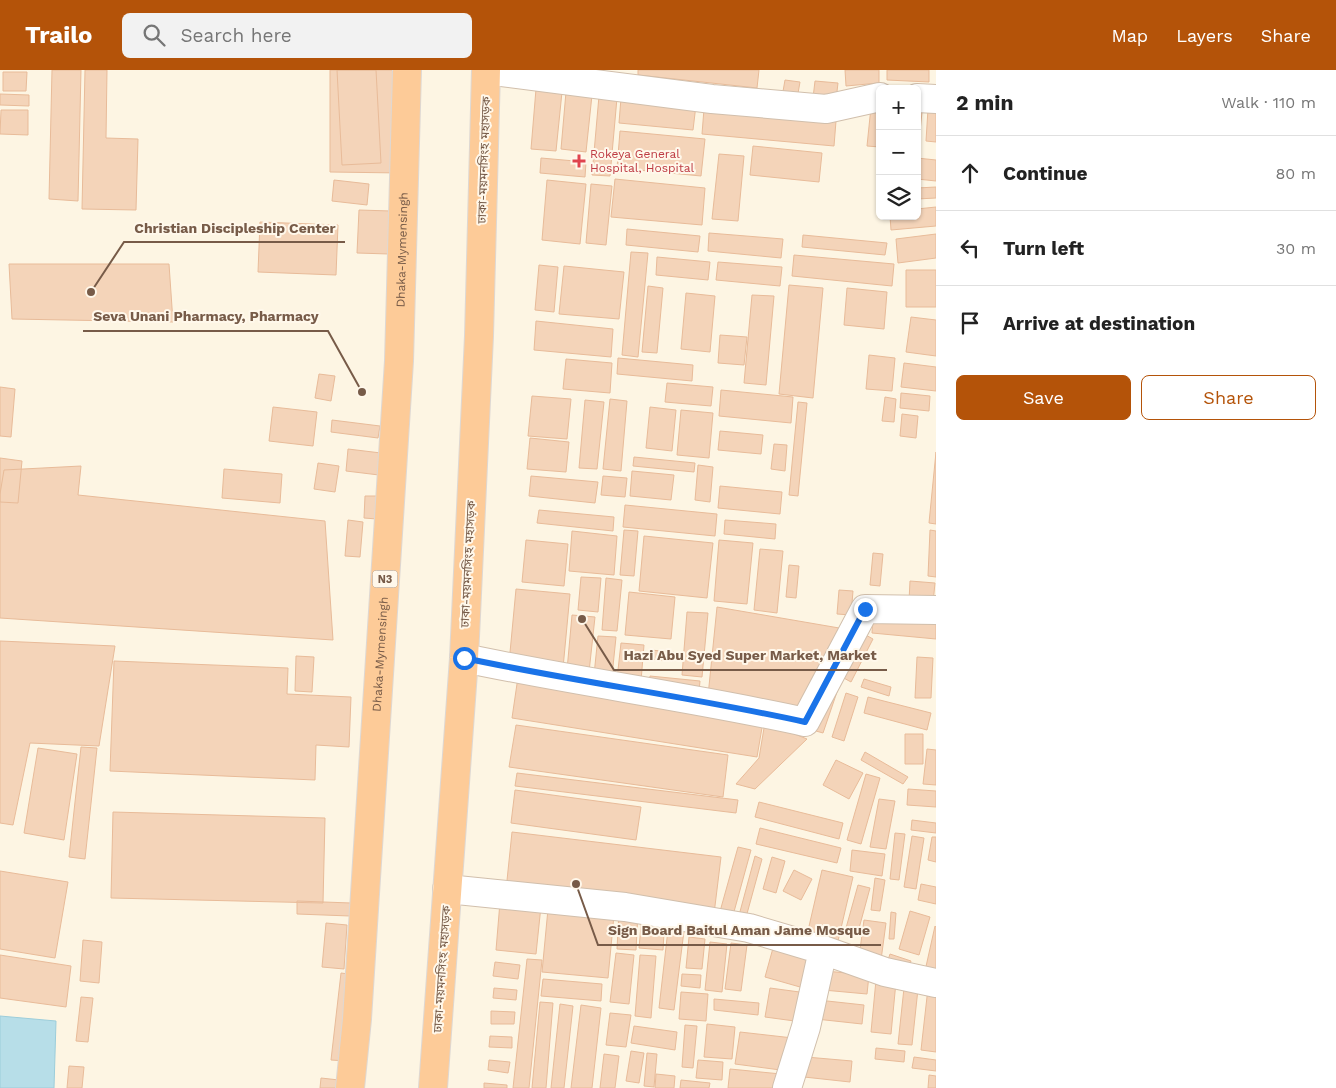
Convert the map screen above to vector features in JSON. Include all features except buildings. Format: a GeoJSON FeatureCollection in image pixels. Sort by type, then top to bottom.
{"type":"FeatureCollection","features":[{"type":"Feature","properties":{"kind":"highway","name":"Dhaka-Mymensingh"},"geometry":{"type":"LineString","coordinates":[[350,1088],[357,1019],[399,361],[408,70]]}},
{"type":"Feature","properties":{"kind":"highway","name":"ঢাকা-ময়মনসিংহ মহাসড়ক"},"geometry":{"type":"LineString","coordinates":[[433,1088],[464,658],[479,336],[486,70]]}},
{"type":"Feature","properties":{"kind":"street"},"geometry":{"type":"LineString","coordinates":[[486,70],[712,99],[826,109],[876,98]]}},
{"type":"Feature","properties":{"kind":"street"},"geometry":{"type":"LineString","coordinates":[[921,98],[936,99]]}},
{"type":"Feature","properties":{"kind":"street"},"geometry":{"type":"LineString","coordinates":[[464,658],[524,671],[737,707],[805,722],[865,609],[936,610]]}},
{"type":"Feature","properties":{"kind":"street"},"geometry":{"type":"LineString","coordinates":[[447,889],[625,907],[749,928],[823,950],[885,972],[936,983]]}},
{"type":"Feature","properties":{"kind":"street"},"geometry":{"type":"LineString","coordinates":[[787,1088],[806,1027],[823,950]]}},
{"type":"Feature","properties":{"kind":"water"},"geometry":{"type":"Polygon","coordinates":[[[0,1016],[56,1021],[54,1088],[0,1088],[0,1016]]]}},
{"type":"Feature","properties":{"kind":"place","name":"Rokeya General Hospital, Hospital"},"geometry":{"type":"Point","coordinates":[579,161]}},
{"type":"Feature","properties":{"kind":"place","name":"Christian Discipleship Center"},"geometry":{"type":"Point","coordinates":[91,292]}},
{"type":"Feature","properties":{"kind":"place","name":"Seva Unani Pharmacy, Pharmacy"},"geometry":{"type":"Point","coordinates":[362,392]}},
{"type":"Feature","properties":{"kind":"place","name":"Hazi Abu Syed Super Market, Market"},"geometry":{"type":"Point","coordinates":[582,619]}},
{"type":"Feature","properties":{"kind":"place","name":"Sign Board Baitul Aman Jame Mosque"},"geometry":{"type":"Point","coordinates":[576,884]}},
{"type":"Feature","properties":{"kind":"route"},"geometry":{"type":"LineString","coordinates":[[464,658],[524,671],[737,707],[805,722],[865,609]]}}]}
